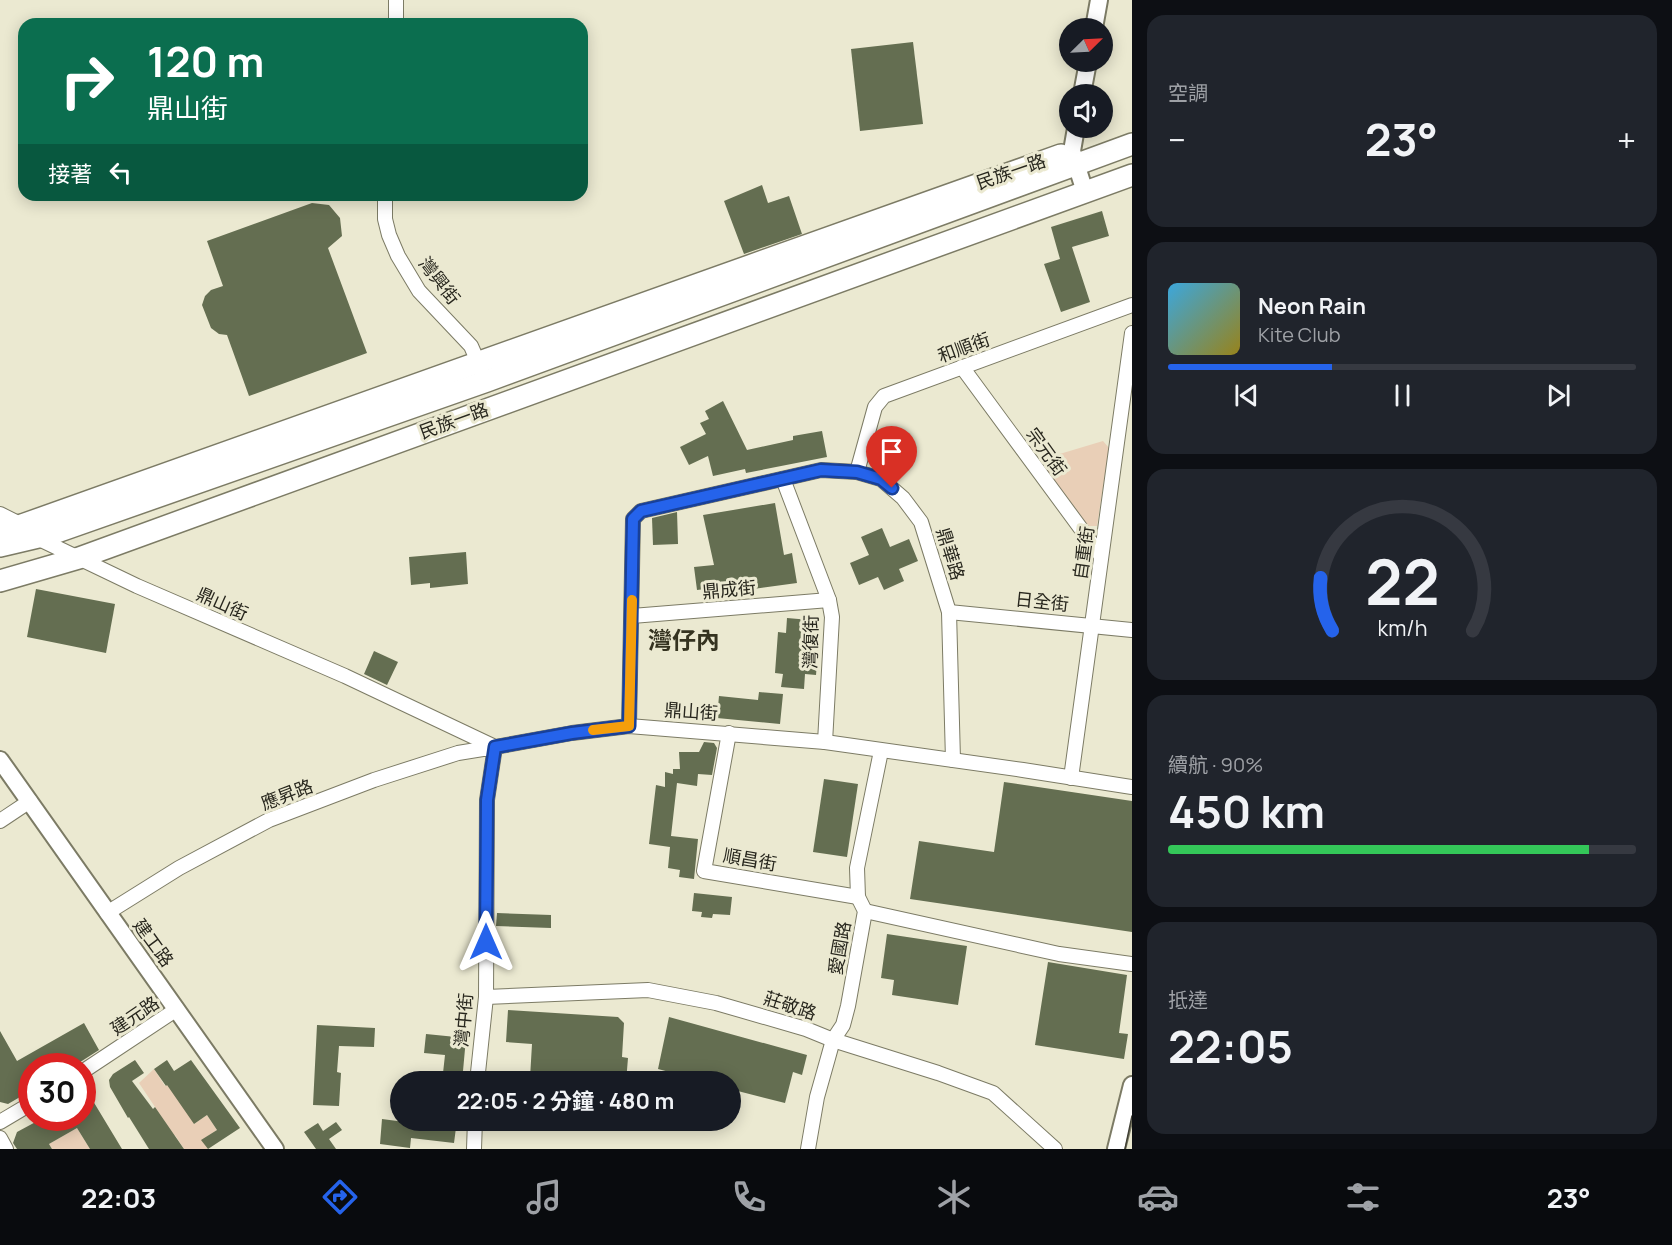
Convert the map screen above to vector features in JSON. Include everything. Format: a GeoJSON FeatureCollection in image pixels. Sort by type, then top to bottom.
{"type":"FeatureCollection","features":[{"type":"Feature","properties":{"kind":"main road","name":"民族一路"},"geometry":{"type":"LineString","coordinates":[[1078,172],[1132,130]]}},
{"type":"Feature","properties":{"kind":"main road","name":"民族一路"},"geometry":{"type":"LineString","coordinates":[[0,546],[39,537],[899,237],[1078,172],[1132,144]]}},
{"type":"Feature","properties":{"kind":"main road","name":"民族一路"},"geometry":{"type":"LineString","coordinates":[[0,581],[79,558],[899,237],[1078,172],[1132,162]]}},
{"type":"Feature","properties":{"kind":"main road","name":"民族一路"},"geometry":{"type":"LineString","coordinates":[[1078,172],[1132,175]]}},
{"type":"Feature","properties":{"kind":"main road","name":"民族一路"},"geometry":{"type":"LineString","coordinates":[[0,560],[39,537],[483,372],[899,237]]}},
{"type":"Feature","properties":{"kind":"main road","name":"民族一路"},"geometry":{"type":"LineString","coordinates":[[0,530],[39,537]]}},
{"type":"Feature","properties":{"kind":"street"},"geometry":{"type":"LineString","coordinates":[[396,0],[396,18]]}},
{"type":"Feature","properties":{"kind":"street"},"geometry":{"type":"LineString","coordinates":[[1096,18],[1099,0]]}},
{"type":"Feature","properties":{"kind":"street"},"geometry":{"type":"LineString","coordinates":[[1076,138],[1078,172]]}},
{"type":"Feature","properties":{"kind":"street","name":"灣興街"},"geometry":{"type":"LineString","coordinates":[[385,201],[385,219],[398,256],[419,291],[471,346],[483,372]]}},
{"type":"Feature","properties":{"kind":"street","name":"和順街"},"geometry":{"type":"LineString","coordinates":[[857,472],[875,407],[884,396],[1132,305]]}},
{"type":"Feature","properties":{"kind":"street","name":"自重街"},"geometry":{"type":"LineString","coordinates":[[1071,778],[1132,333]]}},
{"type":"Feature","properties":{"kind":"street","name":"宗元街"},"geometry":{"type":"LineString","coordinates":[[962,368],[1101,556]]}},
{"type":"Feature","properties":{"kind":"street","name":"鼎華路"},"geometry":{"type":"LineString","coordinates":[[629,726],[633,519],[641,511],[821,470],[857,472],[881,479],[903,498],[921,522],[949,612],[953,760]]}},
{"type":"Feature","properties":{"kind":"street","name":"灣復街"},"geometry":{"type":"LineString","coordinates":[[783,479],[829,600],[832,617],[825,742]]}},
{"type":"Feature","properties":{"kind":"street","name":"鼎山街"},"geometry":{"type":"LineString","coordinates":[[0,514],[39,537],[137,586],[345,676],[495,747],[572,733],[629,726],[825,742],[1132,787]]}},
{"type":"Feature","properties":{"kind":"street","name":"鼎成街"},"geometry":{"type":"LineString","coordinates":[[632,616],[829,600]]}},
{"type":"Feature","properties":{"kind":"street","name":"日全街"},"geometry":{"type":"LineString","coordinates":[[949,612],[1132,630]]}},
{"type":"Feature","properties":{"kind":"street","name":"順昌街"},"geometry":{"type":"LineString","coordinates":[[729,733],[704,871],[858,897]]}},
{"type":"Feature","properties":{"kind":"street","name":"應昇路"},"geometry":{"type":"LineString","coordinates":[[107,912],[179,868],[269,820],[458,753],[495,747]]}},
{"type":"Feature","properties":{"kind":"street","name":"灣中街"},"geometry":{"type":"LineString","coordinates":[[478,1071],[486,997],[487,800],[495,747]]}},
{"type":"Feature","properties":{"kind":"street","name":"愛國路"},"geometry":{"type":"LineString","coordinates":[[808,1149],[817,1097],[833,1040],[843,1025],[848,1006],[865,911],[858,897],[857,868],[881,751]]}},
{"type":"Feature","properties":{"kind":"street","name":"建工路"},"geometry":{"type":"LineString","coordinates":[[0,760],[275,1149]]}},
{"type":"Feature","properties":{"kind":"street"},"geometry":{"type":"LineString","coordinates":[[0,821],[30,801]]}},
{"type":"Feature","properties":{"kind":"street"},"geometry":{"type":"LineString","coordinates":[[865,911],[1059,954],[1132,964]]}},
{"type":"Feature","properties":{"kind":"street","name":"莊敬路"},"geometry":{"type":"LineString","coordinates":[[486,997],[648,990],[716,1003],[806,1029],[993,1093],[1055,1149]]}},
{"type":"Feature","properties":{"kind":"street","name":"建元路"},"geometry":{"type":"LineString","coordinates":[[96,1063],[177,1009]]}},
{"type":"Feature","properties":{"kind":"street"},"geometry":{"type":"LineString","coordinates":[[1116,1149],[1132,1085]]}},
{"type":"Feature","properties":{"kind":"street"},"geometry":{"type":"LineString","coordinates":[[0,1122],[18,1111]]}},
{"type":"Feature","properties":{"kind":"street"},"geometry":{"type":"LineString","coordinates":[[474,1149],[475,1131]]}},
{"type":"Feature","properties":{"kind":"street"},"geometry":{"type":"LineString","coordinates":[[0,1138],[6,1149]]}},
{"type":"Feature","properties":{"kind":"shaded area"},"geometry":{"type":"Polygon","coordinates":[[[1103,441],[1109,448],[1097,526],[1086,526],[1043,469],[1043,459],[1103,441]]]}},
{"type":"Feature","properties":{"kind":"shaded area"},"geometry":{"type":"Polygon","coordinates":[[[154,1069],[165,1086],[177,1079],[194,1124],[207,1115],[217,1130],[202,1140],[208,1149],[184,1149],[175,1135],[163,1143],[167,1125],[139,1083],[154,1069]]]}},
{"type":"Feature","properties":{"kind":"shaded area"},"geometry":{"type":"Polygon","coordinates":[[[72,1131],[79,1131],[90,1149],[52,1149],[49,1144],[72,1131]]]}},
{"type":"Feature","properties":{"kind":"building"},"geometry":{"type":"Polygon","coordinates":[[[913,42],[923,124],[860,131],[851,49],[913,42]]]}},
{"type":"Feature","properties":{"kind":"building"},"geometry":{"type":"Polygon","coordinates":[[[762,185],[768,203],[789,196],[802,234],[744,254],[724,201],[762,185]]]}},
{"type":"Feature","properties":{"kind":"building"},"geometry":{"type":"Polygon","coordinates":[[[312,203],[329,205],[340,218],[342,236],[328,248],[367,353],[249,396],[227,335],[219,334],[211,328],[202,305],[205,296],[211,290],[223,286],[207,241],[312,203]]]}},
{"type":"Feature","properties":{"kind":"building"},"geometry":{"type":"Polygon","coordinates":[[[1102,211],[1109,236],[1072,247],[1090,302],[1061,312],[1044,264],[1060,259],[1051,227],[1102,211]]]}},
{"type":"Feature","properties":{"kind":"building"},"geometry":{"type":"Polygon","coordinates":[[[723,401],[747,450],[793,440],[793,436],[822,431],[827,457],[746,473],[745,469],[713,476],[708,456],[689,465],[680,447],[706,434],[700,423],[709,419],[705,411],[723,401]]]}},
{"type":"Feature","properties":{"kind":"building"},"geometry":{"type":"Polygon","coordinates":[[[775,503],[784,555],[792,553],[797,583],[753,589],[752,583],[697,590],[694,567],[714,565],[703,515],[775,503]]]}},
{"type":"Feature","properties":{"kind":"building"},"geometry":{"type":"Polygon","coordinates":[[[677,512],[678,544],[653,545],[652,518],[677,512]]]}},
{"type":"Feature","properties":{"kind":"building"},"geometry":{"type":"Polygon","coordinates":[[[882,528],[890,547],[909,539],[918,561],[899,569],[904,581],[884,590],[878,577],[859,585],[850,563],[869,555],[861,537],[882,528]]]}},
{"type":"Feature","properties":{"kind":"building"},"geometry":{"type":"Polygon","coordinates":[[[466,552],[468,584],[430,588],[430,583],[411,585],[409,557],[466,552]]]}},
{"type":"Feature","properties":{"kind":"building"},"geometry":{"type":"Polygon","coordinates":[[[36,589],[115,604],[106,653],[27,637],[36,589]]]}},
{"type":"Feature","properties":{"kind":"building"},"geometry":{"type":"Polygon","coordinates":[[[787,618],[810,620],[808,637],[819,638],[816,675],[805,674],[804,689],[781,687],[783,674],[775,673],[778,632],[786,633],[787,618]]]}},
{"type":"Feature","properties":{"kind":"building"},"geometry":{"type":"Polygon","coordinates":[[[374,651],[398,662],[387,685],[364,674],[374,651]]]}},
{"type":"Feature","properties":{"kind":"building"},"geometry":{"type":"Polygon","coordinates":[[[759,692],[783,694],[780,724],[717,718],[719,696],[758,700],[759,692]]]}},
{"type":"Feature","properties":{"kind":"building"},"geometry":{"type":"Polygon","coordinates":[[[704,742],[714,743],[717,748],[712,775],[698,774],[697,786],[677,783],[671,836],[698,839],[694,879],[679,877],[680,870],[668,868],[670,847],[649,844],[656,785],[665,787],[665,772],[673,774],[673,769],[680,769],[679,752],[699,752],[704,742]]]}},
{"type":"Feature","properties":{"kind":"building"},"geometry":{"type":"Polygon","coordinates":[[[824,779],[858,784],[847,857],[813,852],[824,779]]]}},
{"type":"Feature","properties":{"kind":"building"},"geometry":{"type":"Polygon","coordinates":[[[1004,782],[1132,801],[1132,932],[910,899],[919,841],[994,852],[1004,782]]]}},
{"type":"Feature","properties":{"kind":"building"},"geometry":{"type":"Polygon","coordinates":[[[694,893],[732,897],[730,915],[713,914],[712,918],[701,917],[702,912],[692,911],[694,893]]]}},
{"type":"Feature","properties":{"kind":"building"},"geometry":{"type":"Polygon","coordinates":[[[497,913],[551,915],[551,928],[496,926],[497,913]]]}},
{"type":"Feature","properties":{"kind":"building"},"geometry":{"type":"Polygon","coordinates":[[[887,934],[967,946],[958,1005],[892,995],[894,980],[881,978],[887,934]]]}},
{"type":"Feature","properties":{"kind":"building"},"geometry":{"type":"Polygon","coordinates":[[[1048,962],[1127,975],[1119,1033],[1128,1034],[1124,1059],[1035,1045],[1048,962]]]}},
{"type":"Feature","properties":{"kind":"building"},"geometry":{"type":"Polygon","coordinates":[[[508,1010],[618,1017],[624,1023],[622,1057],[628,1058],[627,1071],[530,1071],[532,1044],[506,1042],[508,1010]]]}},
{"type":"Feature","properties":{"kind":"building"},"geometry":{"type":"Polygon","coordinates":[[[669,1017],[807,1055],[802,1075],[793,1072],[785,1103],[741,1092],[741,1071],[666,1071],[658,1069],[669,1017]]]}},
{"type":"Feature","properties":{"kind":"building"},"geometry":{"type":"Polygon","coordinates":[[[84,1023],[99,1050],[94,1053],[31,1053],[84,1023]]]}},
{"type":"Feature","properties":{"kind":"building"},"geometry":{"type":"Polygon","coordinates":[[[317,1025],[375,1028],[374,1047],[339,1046],[337,1072],[341,1073],[339,1106],[313,1105],[317,1025]]]}},
{"type":"Feature","properties":{"kind":"building"},"geometry":{"type":"Polygon","coordinates":[[[0,1031],[17,1061],[18,1098],[8,1104],[0,1102],[0,1031]]]}},
{"type":"Feature","properties":{"kind":"building"},"geometry":{"type":"Polygon","coordinates":[[[426,1034],[466,1038],[463,1071],[443,1071],[445,1055],[424,1053],[426,1034]]]}},
{"type":"Feature","properties":{"kind":"building"},"geometry":{"type":"Polygon","coordinates":[[[135,1060],[144,1073],[132,1081],[153,1109],[155,1107],[184,1149],[149,1149],[110,1087],[109,1080],[113,1074],[135,1060]]]}},
{"type":"Feature","properties":{"kind":"building"},"geometry":{"type":"Polygon","coordinates":[[[167,1060],[174,1071],[191,1060],[240,1128],[208,1149],[201,1140],[217,1130],[207,1115],[194,1124],[166,1086],[154,1069],[167,1060]]]}},
{"type":"Feature","properties":{"kind":"building"},"geometry":{"type":"Polygon","coordinates":[[[96,1106],[122,1149],[90,1149],[79,1131],[96,1131],[96,1106]]]}},
{"type":"Feature","properties":{"kind":"building"},"geometry":{"type":"Polygon","coordinates":[[[382,1119],[390,1120],[390,1131],[456,1131],[454,1143],[411,1138],[410,1148],[380,1144],[382,1119]]]}},
{"type":"Feature","properties":{"kind":"building"},"geometry":{"type":"Polygon","coordinates":[[[336,1122],[342,1130],[329,1139],[336,1149],[316,1149],[304,1132],[318,1123],[323,1131],[336,1122]]]}},
{"type":"Feature","properties":{"kind":"building"},"geometry":{"type":"Polygon","coordinates":[[[72,1131],[49,1144],[52,1149],[17,1149],[13,1143],[17,1132],[72,1131]]]}},
{"type":"Feature","properties":{"kind":"tram line"},"geometry":{"type":"LineString","coordinates":[[1125,1149],[1132,1116]]}},
{"type":"Feature","properties":{"kind":"slow traffic"},"geometry":{"type":"LineString","coordinates":[[593,730],[629,726],[632,600]]}},
{"type":"Feature","properties":{"kind":"district","name":"灣仔內"},"geometry":{"type":"Point","coordinates":[684,641]}},
{"type":"Feature","properties":{"kind":"route"},"geometry":{"type":"LineString","coordinates":[[486,942],[487,800],[495,747],[572,733],[629,726],[633,519],[641,511],[821,470],[857,472],[881,479],[892,488]]}}]}
